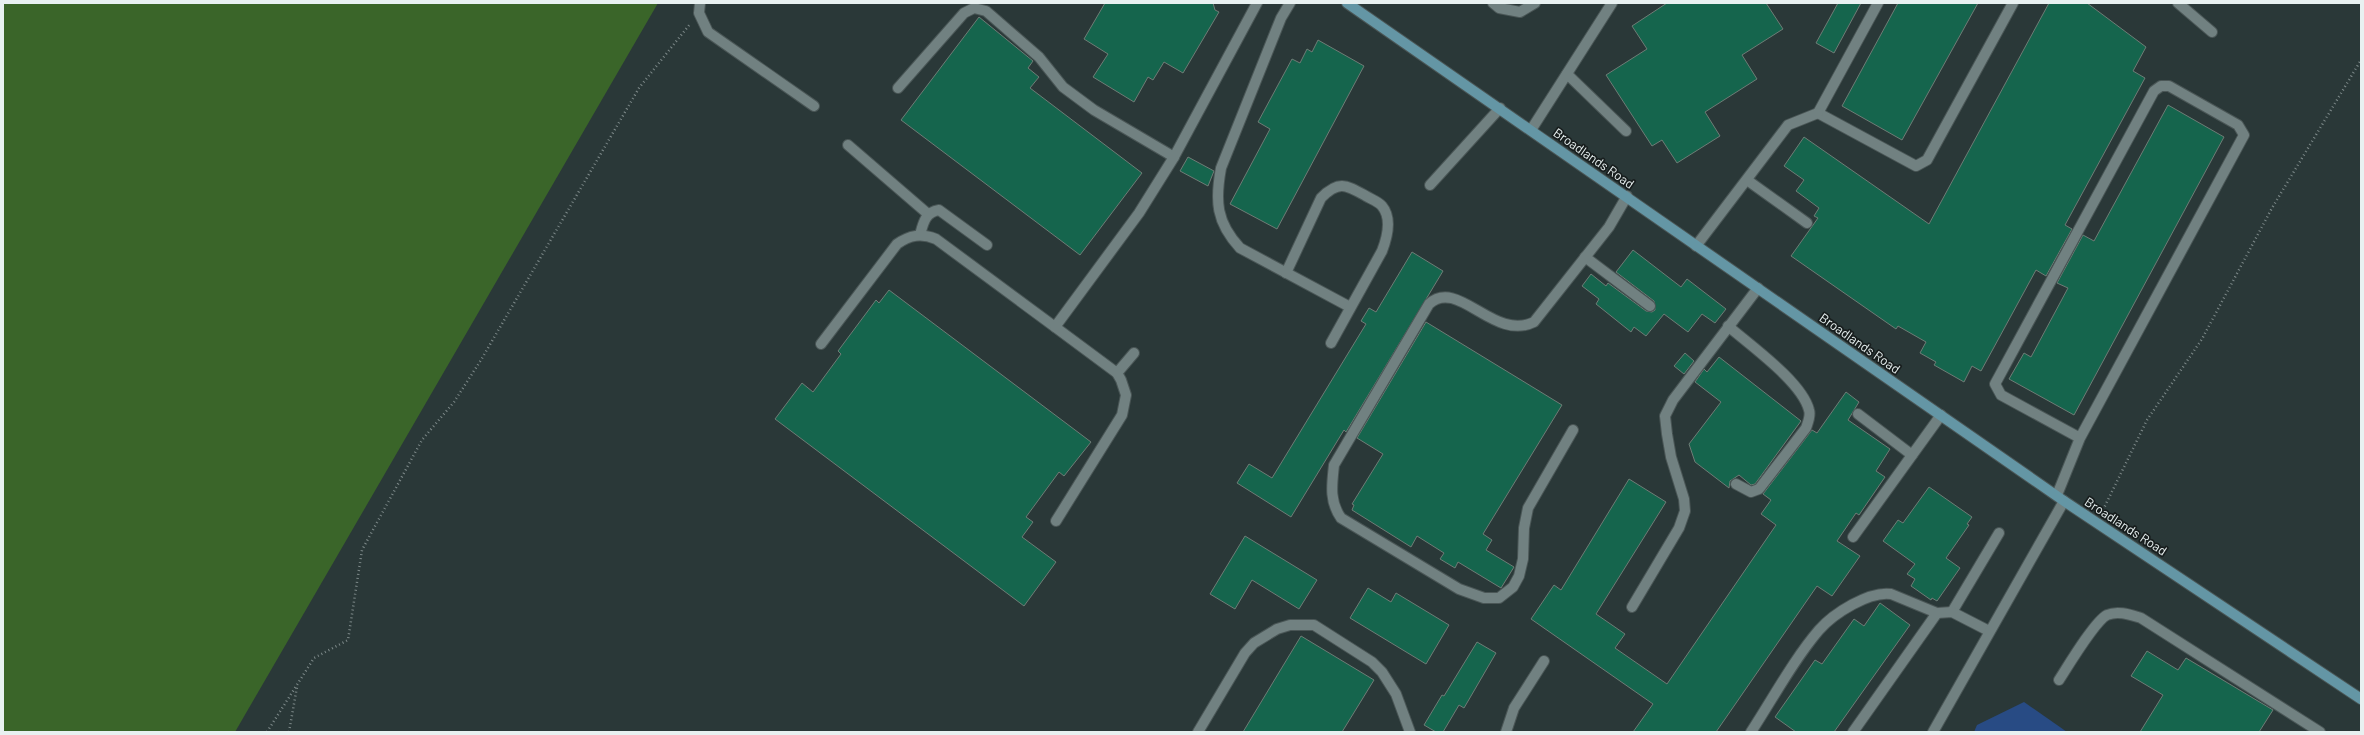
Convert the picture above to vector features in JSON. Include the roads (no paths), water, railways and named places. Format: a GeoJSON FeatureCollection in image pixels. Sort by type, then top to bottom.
{"type":"FeatureCollection","features":[{"type":"Feature","properties":{"kind":"main road","name":"Broadlands Road"},"geometry":{"type":"LineString","coordinates":[[1347,3],[2060,498],[2361,699]]}},
{"type":"Feature","properties":{"kind":"street"},"geometry":{"type":"LineString","coordinates":[[1055,327],[1139,213],[1174,157],[1257,3]]}},
{"type":"Feature","properties":{"kind":"street"},"geometry":{"type":"LineString","coordinates":[[1290,3],[1281,18],[1221,168],[1217,189],[1218,206],[1229,236],[1240,248],[1350,307]]}},
{"type":"Feature","properties":{"kind":"street"},"geometry":{"type":"LineString","coordinates":[[1493,3],[1499,8],[1520,12],[1535,3]]}},
{"type":"Feature","properties":{"kind":"street"},"geometry":{"type":"LineString","coordinates":[[1531,130],[1612,3]]}},
{"type":"Feature","properties":{"kind":"street"},"geometry":{"type":"LineString","coordinates":[[1696,246],[1788,125],[1818,113],[1878,3]]}},
{"type":"Feature","properties":{"kind":"street"},"geometry":{"type":"LineString","coordinates":[[1818,113],[1912,165],[1920,166],[1924,164],[2013,3]]}},
{"type":"Feature","properties":{"kind":"street"},"geometry":{"type":"LineString","coordinates":[[2178,3],[2212,32]]}},
{"type":"Feature","properties":{"kind":"street"},"geometry":{"type":"LineString","coordinates":[[699,8],[708,32],[814,106]]}},
{"type":"Feature","properties":{"kind":"street"},"geometry":{"type":"LineString","coordinates":[[898,88],[964,12],[974,8],[986,11],[1039,56],[1063,87],[1094,110],[1174,157]]}},
{"type":"Feature","properties":{"kind":"street"},"geometry":{"type":"LineString","coordinates":[[1566,74],[1626,131]]}},
{"type":"Feature","properties":{"kind":"street"},"geometry":{"type":"LineString","coordinates":[[1933,732],[2060,498],[2080,438],[2244,136],[2238,125],[2169,86],[2161,86],[2154,91],[1995,384],[2001,395],[2080,438]]}},
{"type":"Feature","properties":{"kind":"street"},"geometry":{"type":"LineString","coordinates":[[1430,186],[1500,108]]}},
{"type":"Feature","properties":{"kind":"street"},"geometry":{"type":"LineString","coordinates":[[848,145],[928,214]]}},
{"type":"Feature","properties":{"kind":"street"},"geometry":{"type":"LineString","coordinates":[[1747,180],[1807,223]]}},
{"type":"Feature","properties":{"kind":"street"},"geometry":{"type":"LineString","coordinates":[[1286,273],[1320,198],[1334,187],[1344,185],[1353,188],[1382,205],[1386,213],[1387,236],[1382,251],[1331,343]]}},
{"type":"Feature","properties":{"kind":"street"},"geometry":{"type":"LineString","coordinates":[[1573,430],[1528,508],[1524,528],[1523,559],[1519,576],[1513,587],[1499,598],[1484,598],[1459,589],[1341,518],[1334,508],[1332,495],[1334,465],[1429,304],[1436,298],[1448,296],[1511,327],[1526,326],[1541,314],[1609,227],[1627,196]]}},
{"type":"Feature","properties":{"kind":"street"},"geometry":{"type":"LineString","coordinates":[[920,235],[928,214],[935,211],[943,211],[986,245]]}},
{"type":"Feature","properties":{"kind":"street"},"geometry":{"type":"LineString","coordinates":[[821,344],[897,244],[911,236],[920,235],[936,239],[1117,373],[1122,380],[1126,394],[1122,415],[1056,521]]}},
{"type":"Feature","properties":{"kind":"street"},"geometry":{"type":"LineString","coordinates":[[1585,257],[1650,306]]}},
{"type":"Feature","properties":{"kind":"street"},"geometry":{"type":"LineString","coordinates":[[1632,607],[1679,528],[1685,511],[1684,499],[1671,457],[1666,416],[1672,400],[1758,288]]}},
{"type":"Feature","properties":{"kind":"street"},"geometry":{"type":"LineString","coordinates":[[1728,326],[1799,389],[1809,410],[1810,418],[1806,428],[1759,489],[1751,492],[1736,484]]}},
{"type":"Feature","properties":{"kind":"street"},"geometry":{"type":"LineString","coordinates":[[1117,373],[1134,353]]}},
{"type":"Feature","properties":{"kind":"street"},"geometry":{"type":"LineString","coordinates":[[1858,414],[1912,455]]}},
{"type":"Feature","properties":{"kind":"street"},"geometry":{"type":"LineString","coordinates":[[1853,537],[1941,415]]}},
{"type":"Feature","properties":{"kind":"street"},"geometry":{"type":"LineString","coordinates":[[1952,612],[1999,533]]}},
{"type":"Feature","properties":{"kind":"street"},"geometry":{"type":"LineString","coordinates":[[1751,732],[1813,637],[1836,615],[1870,596],[1884,593],[1891,594],[1937,613],[1952,612],[1989,631]]}},
{"type":"Feature","properties":{"kind":"street"},"geometry":{"type":"LineString","coordinates":[[1853,732],[1937,613]]}},
{"type":"Feature","properties":{"kind":"street"},"geometry":{"type":"LineString","coordinates":[[2058,680],[2101,619],[2114,613],[2131,615],[2141,618],[2320,732]]}},
{"type":"Feature","properties":{"kind":"street"},"geometry":{"type":"LineString","coordinates":[[1198,732],[1245,653],[1254,643],[1277,629],[1302,624],[1314,625],[1372,662],[1391,684],[1410,732]]}},
{"type":"Feature","properties":{"kind":"street"},"geometry":{"type":"LineString","coordinates":[[1506,732],[1514,708],[1544,661]]}},
{"type":"Feature","properties":{"kind":"water"},"geometry":{"type":"Polygon","coordinates":[[[2024,702],[2067,732],[1974,732],[1977,725],[2024,702]]]}}]}
